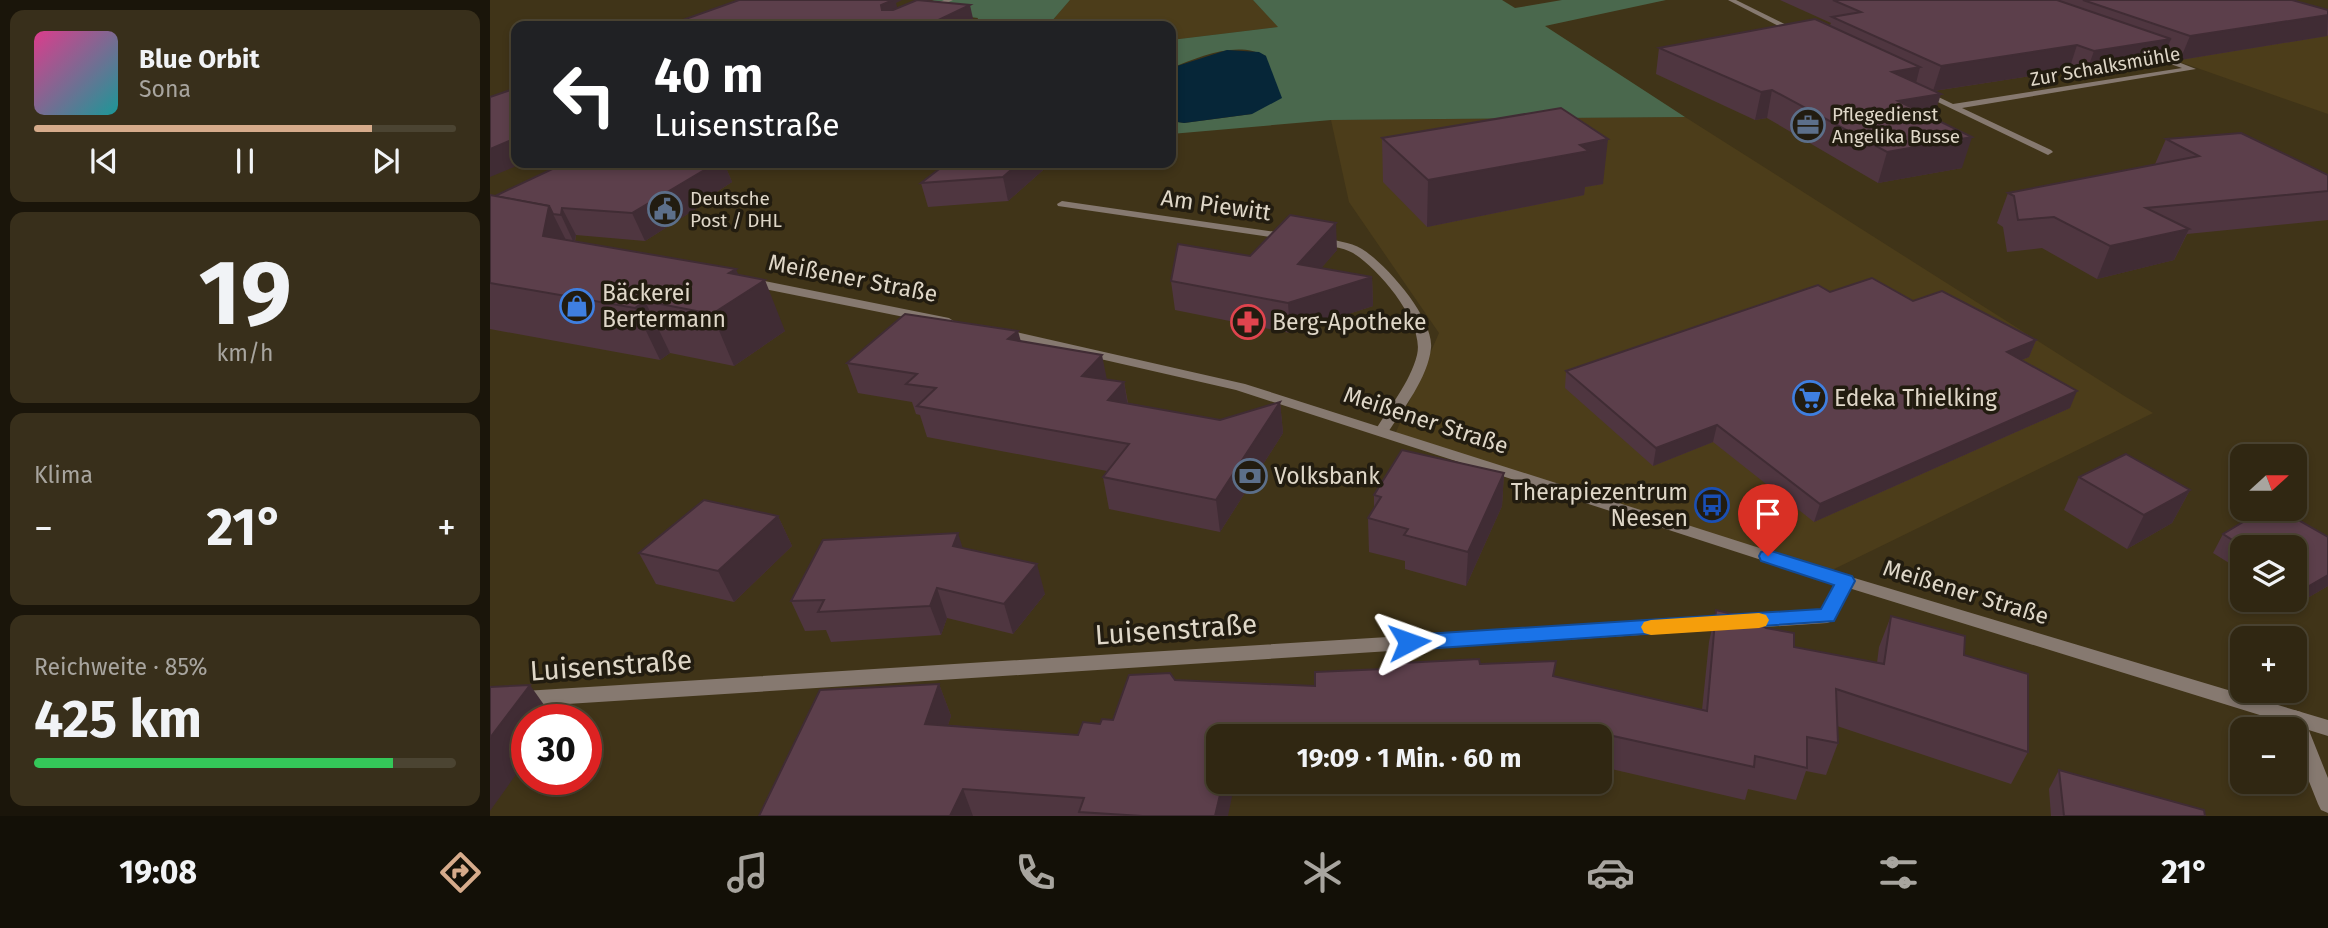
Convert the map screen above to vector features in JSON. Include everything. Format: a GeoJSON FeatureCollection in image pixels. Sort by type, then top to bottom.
{"type":"FeatureCollection","features":[{"type":"Feature","properties":{"kind":"street"},"geometry":{"type":"LineString","coordinates":[[918,15],[950,0]]}},
{"type":"Feature","properties":{"kind":"street"},"geometry":{"type":"LineString","coordinates":[[1731,0],[1804,36]]}},
{"type":"Feature","properties":{"kind":"street","name":"Zur Schalksmühle"},"geometry":{"type":"LineString","coordinates":[[1951,107],[2192,69],[2140,50]]}},
{"type":"Feature","properties":{"kind":"street"},"geometry":{"type":"LineString","coordinates":[[1914,89],[2048,152]]}},
{"type":"Feature","properties":{"kind":"street","name":"Am Piewitt"},"geometry":{"type":"LineString","coordinates":[[1062,204],[1333,243],[1353,248],[1371,260],[1420,324],[1426,343],[1420,365],[1382,431]]}},
{"type":"Feature","properties":{"kind":"street","name":"Meißener Straße"},"geometry":{"type":"LineString","coordinates":[[730,279],[962,324]]}},
{"type":"Feature","properties":{"kind":"street","name":"Meißener Straße"},"geometry":{"type":"LineString","coordinates":[[989,330],[1240,387],[1845,581],[2291,717]]}},
{"type":"Feature","properties":{"kind":"street","name":"Luisenstraße"},"geometry":{"type":"LineString","coordinates":[[490,701],[1827,616],[1845,581]]}},
{"type":"Feature","properties":{"kind":"street","name":"Meißener Straße"},"geometry":{"type":"LineString","coordinates":[[2307,722],[2328,728]]}},
{"type":"Feature","properties":{"kind":"street"},"geometry":{"type":"LineString","coordinates":[[2307,751],[2328,804]]}},
{"type":"Feature","properties":{"kind":"shaded area"},"geometry":{"type":"Polygon","coordinates":[[[1070,0],[1253,0],[1279,27],[1176,39],[1176,21],[1052,21],[1070,0]]]}},
{"type":"Feature","properties":{"kind":"shaded area"},"geometry":{"type":"Polygon","coordinates":[[[2004,0],[2328,26],[2328,114],[2004,0]]]}},
{"type":"Feature","properties":{"kind":"shaded area"},"geometry":{"type":"Polygon","coordinates":[[[1685,117],[2153,413],[1826,573],[1393,439],[1439,333],[1349,202],[1331,120],[1685,117]]]}},
{"type":"Feature","properties":{"kind":"green space"},"geometry":{"type":"Polygon","coordinates":[[[934,0],[1070,0],[1052,21],[977,21],[978,18],[911,10],[934,0]]]}},
{"type":"Feature","properties":{"kind":"green space"},"geometry":{"type":"Polygon","coordinates":[[[1253,0],[1502,0],[1515,8],[1562,0],[1666,0],[1545,26],[1685,117],[1331,120],[1176,134],[1176,122],[1252,114],[1266,56],[1254,51],[1230,50],[1176,66],[1176,39],[1278,27],[1253,0]]]}},
{"type":"Feature","properties":{"kind":"water"},"geometry":{"type":"Polygon","coordinates":[[[1227,50],[1259,52],[1266,56],[1282,98],[1252,114],[1176,122],[1176,66],[1227,50]]]}},
{"type":"Feature","properties":{"kind":"building"},"geometry":{"type":"Polygon","coordinates":[[[739,0],[893,0],[881,5],[882,10],[893,10],[917,0],[970,5],[936,21],[680,21],[739,0]]]}},
{"type":"Feature","properties":{"kind":"building"},"geometry":{"type":"Polygon","coordinates":[[[1833,0],[2057,0],[2171,39],[2094,51],[2077,45],[1941,66],[1832,17],[1861,12],[1833,0]]]}},
{"type":"Feature","properties":{"kind":"building"},"geometry":{"type":"Polygon","coordinates":[[[2083,0],[2292,0],[2328,10],[2328,15],[2190,36],[2083,0]]]}},
{"type":"Feature","properties":{"kind":"building"},"geometry":{"type":"Polygon","coordinates":[[[1815,19],[1920,67],[1892,72],[1941,94],[1898,101],[1972,137],[1887,152],[1772,90],[1761,92],[1659,48],[1815,19]]]}},
{"type":"Feature","properties":{"kind":"building"},"geometry":{"type":"Polygon","coordinates":[[[511,90],[511,140],[490,149],[490,97],[511,90]]]}},
{"type":"Feature","properties":{"kind":"building"},"geometry":{"type":"Polygon","coordinates":[[[1561,108],[1608,139],[1580,145],[1589,151],[1428,180],[1382,138],[1561,108]]]}},
{"type":"Feature","properties":{"kind":"building"},"geometry":{"type":"Polygon","coordinates":[[[2241,133],[2328,175],[2328,191],[2146,208],[2189,229],[2110,246],[2054,217],[2018,220],[2014,196],[2008,193],[2199,156],[2166,139],[2241,133]]]}},
{"type":"Feature","properties":{"kind":"building"},"geometry":{"type":"Polygon","coordinates":[[[554,168],[706,169],[632,213],[562,208],[561,215],[553,214],[549,206],[495,196],[554,168]]]}},
{"type":"Feature","properties":{"kind":"building"},"geometry":{"type":"Polygon","coordinates":[[[940,168],[1013,168],[1003,177],[921,183],[940,168]]]}},
{"type":"Feature","properties":{"kind":"building"},"geometry":{"type":"Polygon","coordinates":[[[490,195],[549,206],[543,236],[736,269],[729,273],[765,280],[712,314],[645,301],[635,308],[490,283],[490,195]]]}},
{"type":"Feature","properties":{"kind":"building"},"geometry":{"type":"Polygon","coordinates":[[[1290,215],[1336,223],[1298,264],[1372,277],[1288,303],[1171,281],[1178,244],[1250,256],[1290,215]]]}},
{"type":"Feature","properties":{"kind":"building"},"geometry":{"type":"Polygon","coordinates":[[[1872,278],[1913,301],[1942,291],[2036,340],[2007,352],[2077,391],[1820,504],[1717,425],[1656,448],[1566,371],[1818,285],[1830,292],[1872,278]]]}},
{"type":"Feature","properties":{"kind":"building"},"geometry":{"type":"Polygon","coordinates":[[[905,314],[1018,331],[1008,339],[1102,355],[1082,376],[1124,382],[1108,400],[1220,420],[1280,402],[1216,500],[1103,477],[1129,444],[917,406],[936,388],[906,384],[917,374],[847,363],[905,314]]]}},
{"type":"Feature","properties":{"kind":"building"},"geometry":{"type":"Polygon","coordinates":[[[1402,450],[1504,473],[1468,552],[1404,535],[1408,529],[1368,518],[1381,497],[1374,495],[1402,450]]]}},
{"type":"Feature","properties":{"kind":"building"},"geometry":{"type":"Polygon","coordinates":[[[2126,454],[2190,490],[2144,515],[2079,477],[2126,454]]]}},
{"type":"Feature","properties":{"kind":"building"},"geometry":{"type":"Polygon","coordinates":[[[704,500],[778,516],[718,571],[639,553],[704,500]]]}},
{"type":"Feature","properties":{"kind":"building"},"geometry":{"type":"Polygon","coordinates":[[[2243,522],[2302,522],[2328,537],[2328,575],[2307,585],[2307,535],[2230,535],[2230,538],[2223,534],[2243,522]]]}},
{"type":"Feature","properties":{"kind":"building"},"geometry":{"type":"Polygon","coordinates":[[[958,533],[953,546],[1037,564],[1004,604],[937,588],[930,606],[818,612],[824,600],[791,601],[823,540],[958,533]]]}},
{"type":"Feature","properties":{"kind":"building"},"geometry":{"type":"Polygon","coordinates":[[[1716,610],[1752,619],[1766,628],[1794,633],[1794,647],[1884,664],[1891,616],[1965,636],[1964,655],[2028,674],[2028,752],[1836,689],[1838,743],[1807,737],[1807,768],[1755,756],[1754,767],[1613,736],[1612,741],[1612,724],[1206,724],[1206,794],[1220,794],[1215,816],[1142,816],[1079,812],[1084,798],[963,789],[950,816],[759,816],[820,690],[939,684],[925,724],[1078,735],[1083,722],[1100,724],[1102,719],[1113,720],[1129,675],[1170,673],[1175,680],[1315,686],[1315,672],[1383,669],[1383,664],[1479,659],[1480,664],[1556,661],[1553,676],[1707,711],[1716,610]]]}},
{"type":"Feature","properties":{"kind":"building"},"geometry":{"type":"Polygon","coordinates":[[[530,685],[516,704],[511,704],[511,710],[490,738],[490,687],[530,685]]]}},
{"type":"Feature","properties":{"kind":"building"},"geometry":{"type":"Polygon","coordinates":[[[2059,770],[2204,810],[2205,816],[2064,816],[2059,770]]]}},
{"type":"Feature","properties":{"kind":"slow traffic"},"geometry":{"type":"LineString","coordinates":[[1651,627],[1759,620]]}},
{"type":"Feature","properties":{"kind":"place","name":"Pflegedienst Angelika Busse"},"geometry":{"type":"Point","coordinates":[1808,125]}},
{"type":"Feature","properties":{"kind":"place","name":"Deutsche Post / DHL"},"geometry":{"type":"Point","coordinates":[665,209]}},
{"type":"Feature","properties":{"kind":"place","name":"Bäckerei Bertermann"},"geometry":{"type":"Point","coordinates":[577,306]}},
{"type":"Feature","properties":{"kind":"place","name":"Berg-Apotheke"},"geometry":{"type":"Point","coordinates":[1248,322]}},
{"type":"Feature","properties":{"kind":"place","name":"Edeka Thielking"},"geometry":{"type":"Point","coordinates":[1810,398]}},
{"type":"Feature","properties":{"kind":"place","name":"Volksbank"},"geometry":{"type":"Point","coordinates":[1250,476]}},
{"type":"Feature","properties":{"kind":"place","name":"Therapiezentrum Neesen"},"geometry":{"type":"Point","coordinates":[1712,505]}},
{"type":"Feature","properties":{"kind":"route"},"geometry":{"type":"LineString","coordinates":[[1409,642],[1827,616],[1845,581],[1768,556]]}}]}
